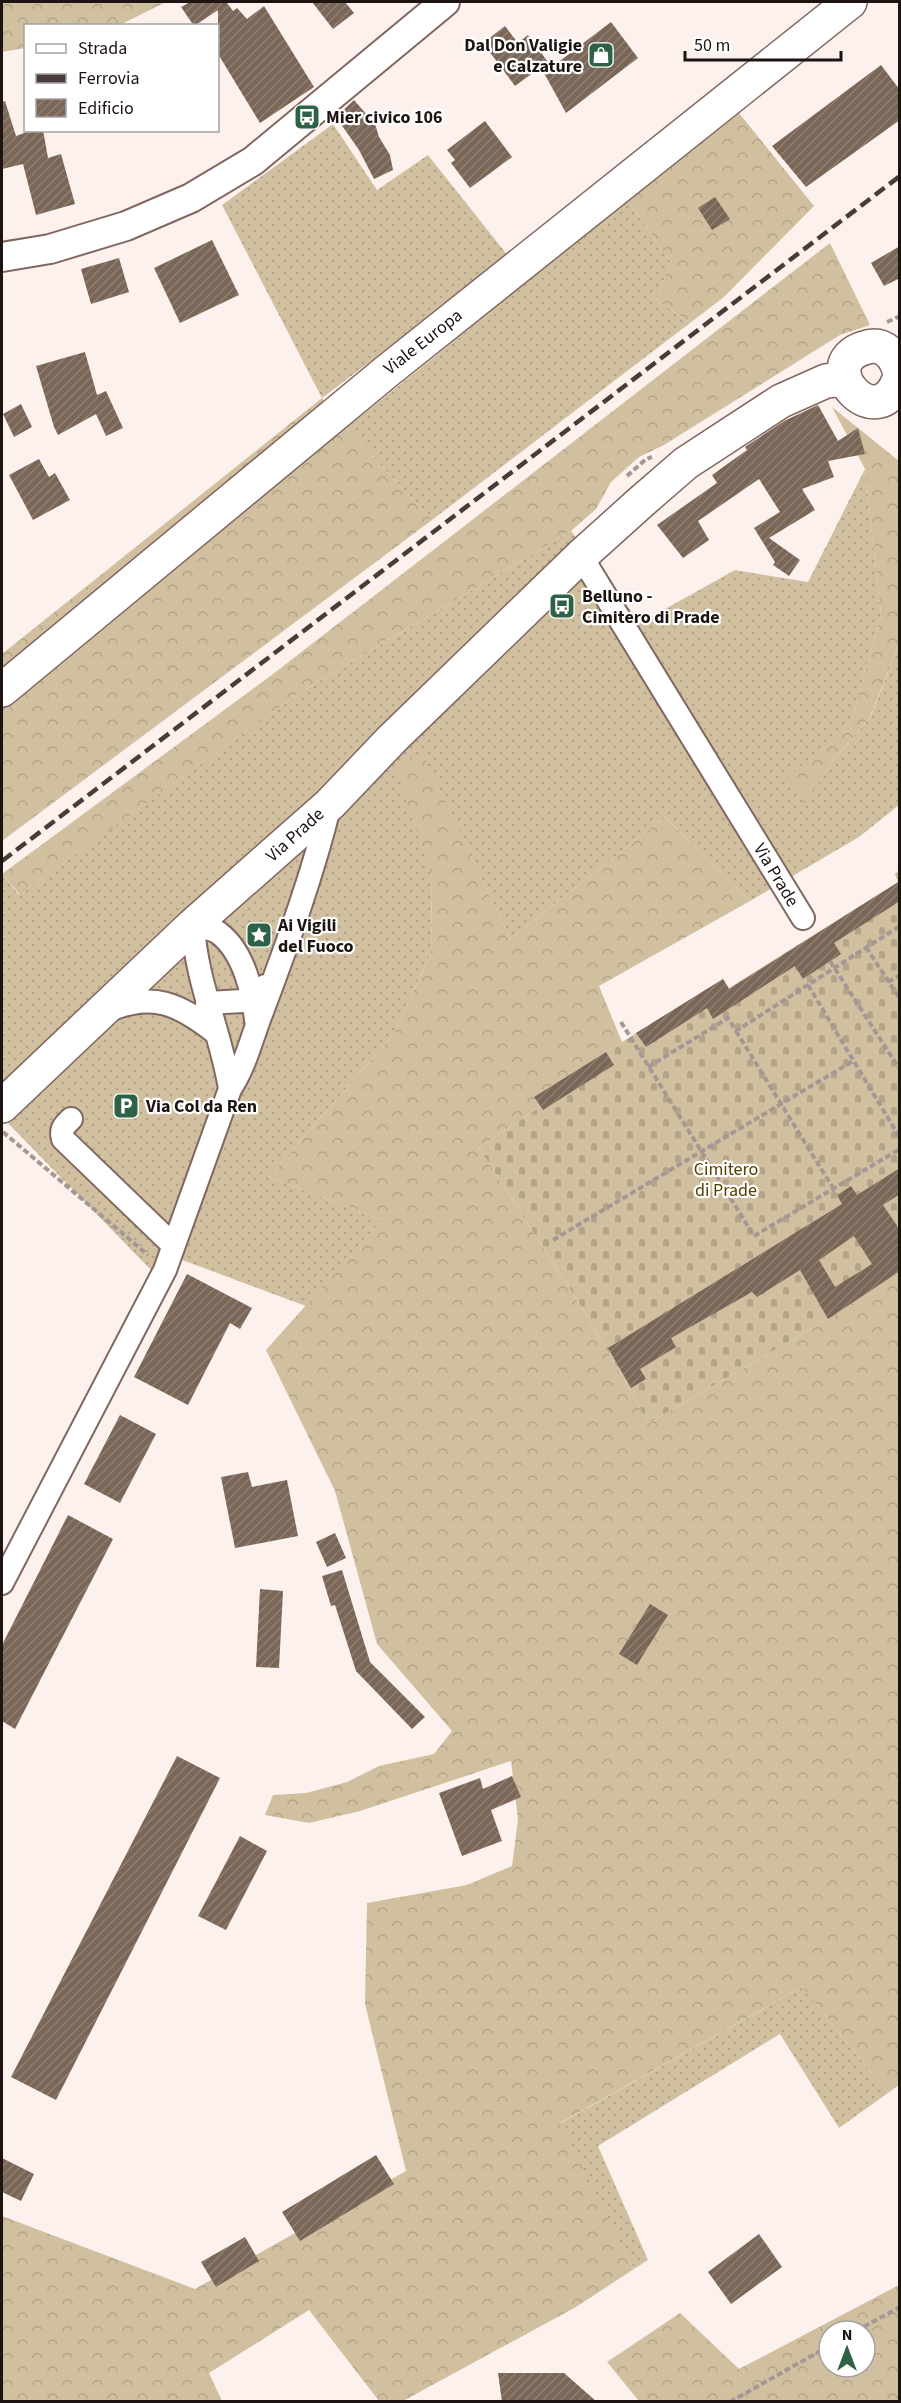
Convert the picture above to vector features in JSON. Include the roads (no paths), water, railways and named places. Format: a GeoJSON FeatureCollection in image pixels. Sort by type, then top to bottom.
{"type":"FeatureCollection","features":[{"type":"Feature","properties":{"kind":"main road","name":"Viale Europa"},"geometry":{"type":"LineString","coordinates":[[2,690],[386,372],[850,2]]}},
{"type":"Feature","properties":{"kind":"main road"},"geometry":{"type":"LineString","coordinates":[[875,346],[896,376],[878,401],[867,401],[857,397],[849,389],[845,379],[847,362],[858,350],[875,346]]}},
{"type":"Feature","properties":{"kind":"main road","name":"Via Prade"},"geometry":{"type":"LineString","coordinates":[[2,1106],[194,925],[330,804],[392,739],[581,556],[686,463],[734,430],[802,390],[826,381],[845,379]]}},
{"type":"Feature","properties":{"kind":"street"},"geometry":{"type":"LineString","coordinates":[[2,257],[50,249],[126,226],[191,198],[253,161],[446,2]]}},
{"type":"Feature","properties":{"kind":"street","name":"Via Prade"},"geometry":{"type":"LineString","coordinates":[[581,556],[803,918]]}},
{"type":"Feature","properties":{"kind":"street"},"geometry":{"type":"LineString","coordinates":[[2,1583],[165,1270],[230,1089],[240,1073],[318,854],[330,804]]}},
{"type":"Feature","properties":{"kind":"street"},"geometry":{"type":"LineString","coordinates":[[230,1089],[222,1048],[198,969],[194,925],[212,930],[226,940],[240,961],[254,995],[256,1026]]}},
{"type":"Feature","properties":{"kind":"street"},"geometry":{"type":"LineString","coordinates":[[207,1003],[243,1001],[273,980]]}},
{"type":"Feature","properties":{"kind":"street"},"geometry":{"type":"LineString","coordinates":[[100,1014],[125,1003],[164,1002],[192,1014],[216,1033]]}},
{"type":"Feature","properties":{"kind":"street"},"geometry":{"type":"LineString","coordinates":[[71,1119],[64,1126],[63,1139],[173,1245]]}},
{"type":"Feature","properties":{"kind":"railway"},"geometry":{"type":"LineString","coordinates":[[2,861],[900,176]]}},
{"type":"Feature","properties":{"kind":"place","name":"Dal Don Valigie e Calzature"},"geometry":{"type":"Point","coordinates":[601,55]}},
{"type":"Feature","properties":{"kind":"place","name":"Mier civico 106"},"geometry":{"type":"Point","coordinates":[307,117]}},
{"type":"Feature","properties":{"kind":"place","name":"Belluno - Cimitero di Prade"},"geometry":{"type":"Point","coordinates":[562,606]}},
{"type":"Feature","properties":{"kind":"place","name":"Ai Vigili del Fuoco"},"geometry":{"type":"Point","coordinates":[259,935]}},
{"type":"Feature","properties":{"kind":"place","name":"Via Col da Ren"},"geometry":{"type":"Point","coordinates":[126,1106]}},
{"type":"Feature","properties":{"kind":"park label","name":"Cimitero di Prade"},"geometry":{"type":"Point","coordinates":[726,1179]}}]}
